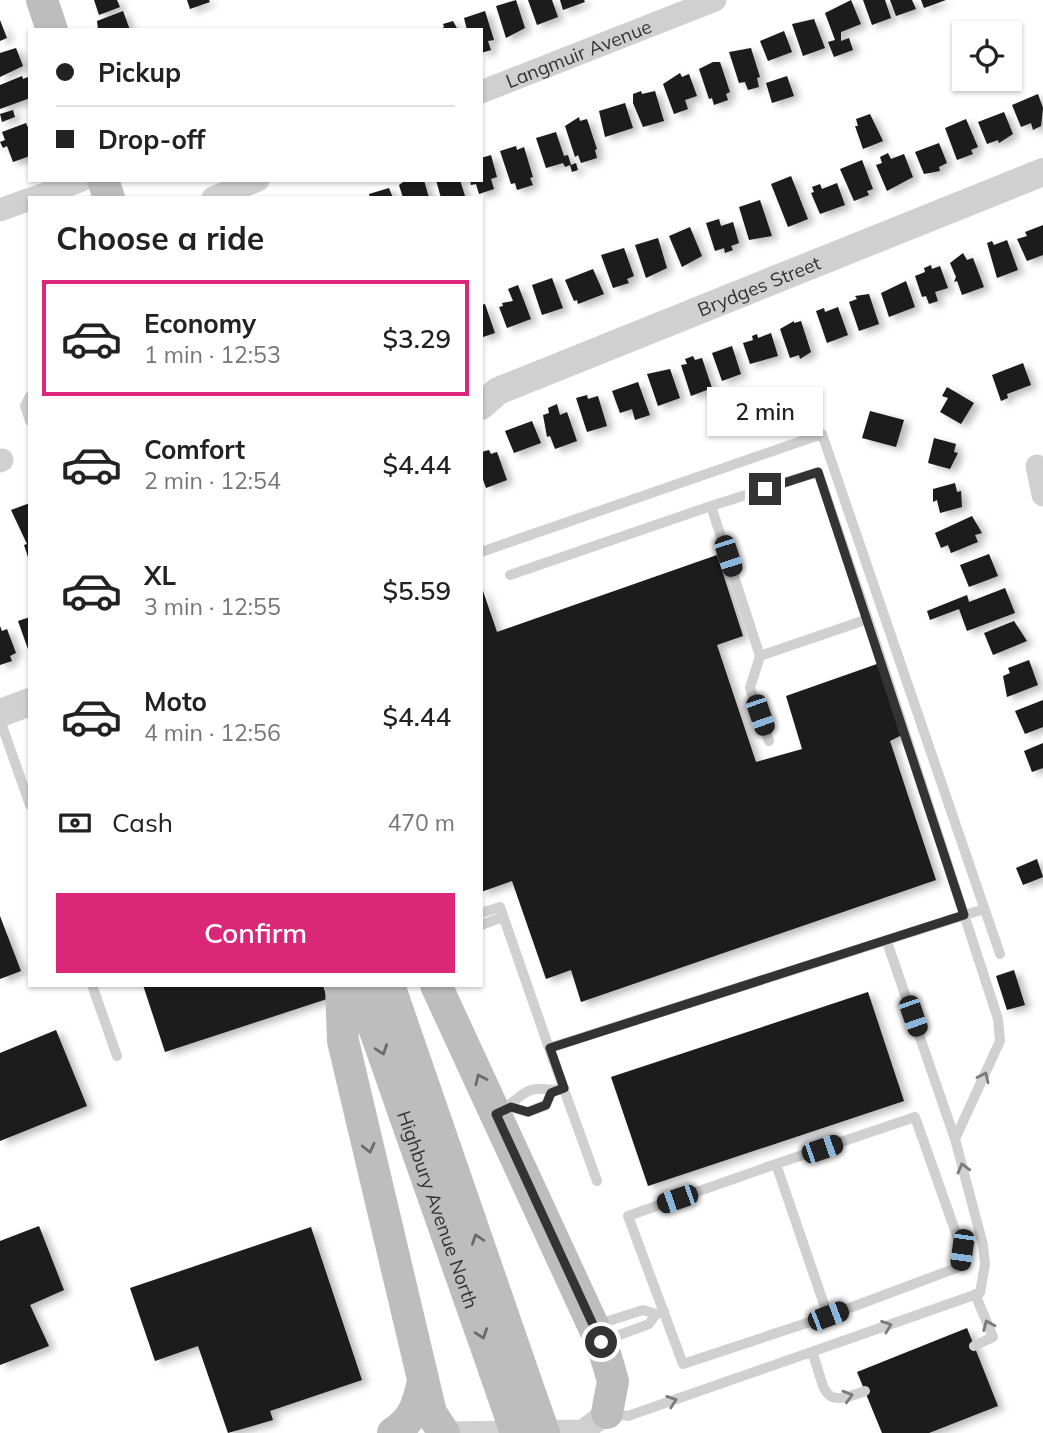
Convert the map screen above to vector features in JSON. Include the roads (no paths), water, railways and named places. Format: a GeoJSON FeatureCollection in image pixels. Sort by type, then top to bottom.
{"type":"FeatureCollection","features":[{"type":"Feature","properties":{"kind":"main road"},"geometry":{"type":"LineString","coordinates":[[42,0],[51,28]]}},
{"type":"Feature","properties":{"kind":"main road"},"geometry":{"type":"LineString","coordinates":[[341,987],[343,1041],[431,1413],[446,1433]]}},
{"type":"Feature","properties":{"kind":"main road","name":"Highbury Avenue North"},"geometry":{"type":"LineString","coordinates":[[360,987],[509,1372],[544,1433]]}},
{"type":"Feature","properties":{"kind":"main road","name":"Highbury Avenue North"},"geometry":{"type":"LineString","coordinates":[[390,987],[509,1372],[516,1433]]}},
{"type":"Feature","properties":{"kind":"main road"},"geometry":{"type":"LineString","coordinates":[[437,987],[503,1110],[597,1334],[612,1381],[607,1413]]}},
{"type":"Feature","properties":{"kind":"main road"},"geometry":{"type":"LineString","coordinates":[[393,1433],[417,1410],[424,1379]]}},
{"type":"Feature","properties":{"kind":"street","name":"Langmuir Avenue"},"geometry":{"type":"LineString","coordinates":[[483,91],[715,0]]}},
{"type":"Feature","properties":{"kind":"street","name":"Brydges Street"},"geometry":{"type":"LineString","coordinates":[[483,405],[498,391],[1043,172]]}},
{"type":"Feature","properties":{"kind":"street"},"geometry":{"type":"LineString","coordinates":[[40,196],[77,182]]}},
{"type":"Feature","properties":{"kind":"street"},"geometry":{"type":"LineString","coordinates":[[218,196],[253,182]]}},
{"type":"Feature","properties":{"kind":"street"},"geometry":{"type":"LineString","coordinates":[[0,211],[28,200]]}},
{"type":"Feature","properties":{"kind":"street"},"geometry":{"type":"LineString","coordinates":[[1037,466],[1043,495]]}},
{"type":"Feature","properties":{"kind":"street"},"geometry":{"type":"LineString","coordinates":[[0,713],[28,703]]}},
{"type":"Feature","properties":{"kind":"street"},"geometry":{"type":"LineString","coordinates":[[446,1433],[583,1431],[607,1413]]}},
{"type":"Feature","properties":{"kind":"lane"},"geometry":{"type":"LineString","coordinates":[[483,551],[822,434],[1000,954]]}},
{"type":"Feature","properties":{"kind":"lane"},"geometry":{"type":"LineString","coordinates":[[510,575],[818,472],[998,1019],[1000,1041],[955,1139]]}},
{"type":"Feature","properties":{"kind":"lane"},"geometry":{"type":"LineString","coordinates":[[711,506],[760,656],[750,688],[769,741]]}},
{"type":"Feature","properties":{"kind":"lane"},"geometry":{"type":"LineString","coordinates":[[760,656],[868,619]]}},
{"type":"Feature","properties":{"kind":"lane"},"geometry":{"type":"LineString","coordinates":[[0,720],[28,799]]}},
{"type":"Feature","properties":{"kind":"lane"},"geometry":{"type":"LineString","coordinates":[[550,1048],[984,909]]}},
{"type":"Feature","properties":{"kind":"lane"},"geometry":{"type":"LineString","coordinates":[[483,913],[501,912]]}},
{"type":"Feature","properties":{"kind":"lane"},"geometry":{"type":"LineString","coordinates":[[483,924],[501,912]]}},
{"type":"Feature","properties":{"kind":"lane"},"geometry":{"type":"LineString","coordinates":[[501,912],[597,1181]]}},
{"type":"Feature","properties":{"kind":"lane"},"geometry":{"type":"LineString","coordinates":[[607,1413],[628,1416],[980,1293],[985,1264],[955,1139],[887,942]]}},
{"type":"Feature","properties":{"kind":"lane"},"geometry":{"type":"LineString","coordinates":[[93,987],[117,1056]]}},
{"type":"Feature","properties":{"kind":"lane"},"geometry":{"type":"LineString","coordinates":[[503,1110],[521,1094],[537,1089],[551,1093],[564,1088]]}},
{"type":"Feature","properties":{"kind":"lane"},"geometry":{"type":"LineString","coordinates":[[503,1110],[528,1112],[546,1105],[551,1093]]}},
{"type":"Feature","properties":{"kind":"lane"},"geometry":{"type":"LineString","coordinates":[[915,1117],[962,1250],[959,1268],[828,1316],[682,1364],[660,1312],[628,1216],[915,1117]]}},
{"type":"Feature","properties":{"kind":"lane"},"geometry":{"type":"LineString","coordinates":[[776,1164],[828,1316]]}},
{"type":"Feature","properties":{"kind":"lane"},"geometry":{"type":"LineString","coordinates":[[974,1346],[993,1337],[975,1294]]}},
{"type":"Feature","properties":{"kind":"lane"},"geometry":{"type":"LineString","coordinates":[[597,1334],[643,1310],[660,1312]]}},
{"type":"Feature","properties":{"kind":"lane"},"geometry":{"type":"LineString","coordinates":[[597,1334],[649,1324],[660,1312]]}},
{"type":"Feature","properties":{"kind":"lane"},"geometry":{"type":"LineString","coordinates":[[812,1352],[828,1394],[833,1399],[840,1401],[865,1391]]}}]}
